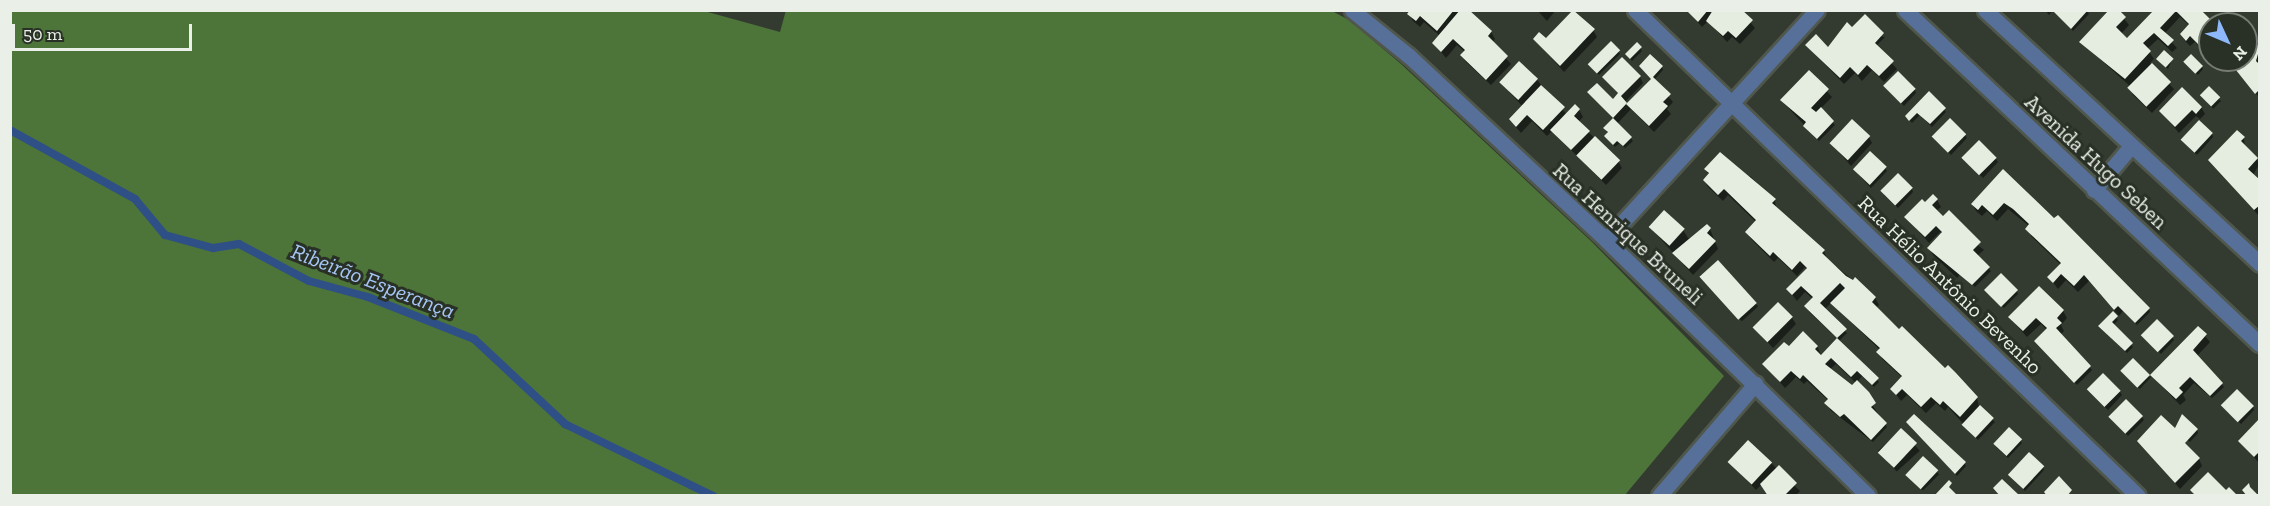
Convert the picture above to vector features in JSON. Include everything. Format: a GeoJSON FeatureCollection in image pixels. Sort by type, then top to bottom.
{"type":"FeatureCollection","features":[{"type":"Feature","properties":{"kind":"street","name":"Rua Henrique Bruneli"},"geometry":{"type":"LineString","coordinates":[[1352,10],[1409,56],[1606,240],[1868,495]]}},
{"type":"Feature","properties":{"kind":"street","name":"Rua Hélio Antônio Bevenho"},"geometry":{"type":"LineString","coordinates":[[1635,10],[2138,495]]}},
{"type":"Feature","properties":{"kind":"street"},"geometry":{"type":"LineString","coordinates":[[1606,240],[1817,10]]}},
{"type":"Feature","properties":{"kind":"street","name":"Avenida Hugo Seben"},"geometry":{"type":"LineString","coordinates":[[1905,10],[2259,344]]}},
{"type":"Feature","properties":{"kind":"street","name":"Avenida Hugo Seben"},"geometry":{"type":"LineString","coordinates":[[1985,10],[2259,264]]}},
{"type":"Feature","properties":{"kind":"street"},"geometry":{"type":"LineString","coordinates":[[2094,190],[2131,146]]}},
{"type":"Feature","properties":{"kind":"street"},"geometry":{"type":"LineString","coordinates":[[1659,495],[1755,384]]}},
{"type":"Feature","properties":{"kind":"green space"},"geometry":{"type":"Polygon","coordinates":[[[786,10],[1332,11],[1349,20],[1401,64],[1592,242],[1724,376],[1625,495],[11,495],[11,11],[704,11],[780,32],[786,10]]]}},
{"type":"Feature","properties":{"kind":"building"},"geometry":{"type":"Polygon","coordinates":[[[1410,10],[1454,10],[1437,31],[1420,16],[1416,21],[1407,14],[1410,10]]]}},
{"type":"Feature","properties":{"kind":"building"},"geometry":{"type":"Polygon","coordinates":[[[1460,10],[1469,10],[1492,31],[1488,36],[1508,56],[1486,80],[1460,55],[1465,50],[1453,39],[1441,52],[1432,43],[1460,10]]]}},
{"type":"Feature","properties":{"kind":"building"},"geometry":{"type":"Polygon","coordinates":[[[1573,10],[1595,29],[1560,66],[1533,39],[1539,32],[1546,38],[1573,10]]]}},
{"type":"Feature","properties":{"kind":"building"},"geometry":{"type":"Polygon","coordinates":[[[1686,10],[1708,10],[1698,22],[1686,10]]]}},
{"type":"Feature","properties":{"kind":"building"},"geometry":{"type":"Polygon","coordinates":[[[1713,10],[1742,10],[1753,20],[1736,38],[1728,31],[1723,36],[1706,21],[1713,10]]]}},
{"type":"Feature","properties":{"kind":"building"},"geometry":{"type":"Polygon","coordinates":[[[2052,10],[2088,10],[2071,29],[2052,10]]]}},
{"type":"Feature","properties":{"kind":"building"},"geometry":{"type":"Polygon","coordinates":[[[2109,10],[2119,10],[2126,17],[2116,27],[2127,38],[2154,10],[2201,10],[2203,12],[2198,12],[2198,44],[2190,36],[2186,41],[2180,34],[2189,24],[2176,11],[2160,28],[2174,40],[2168,46],[2154,33],[2143,43],[2151,51],[2125,79],[2079,42],[2109,10]]]}},
{"type":"Feature","properties":{"kind":"building"},"geometry":{"type":"Polygon","coordinates":[[[1865,14],[1884,33],[1875,43],[1894,61],[1879,76],[1867,65],[1858,75],[1850,67],[1840,78],[1805,45],[1816,34],[1828,47],[1847,22],[1852,27],[1865,14]]]}},
{"type":"Feature","properties":{"kind":"building"},"geometry":{"type":"Polygon","coordinates":[[[1611,41],[1620,50],[1597,74],[1588,64],[1611,41]]]}},
{"type":"Feature","properties":{"kind":"building"},"geometry":{"type":"Polygon","coordinates":[[[1637,42],[1642,47],[1630,59],[1625,54],[1637,42]]]}},
{"type":"Feature","properties":{"kind":"building"},"geometry":{"type":"Polygon","coordinates":[[[2164,50],[2174,59],[2166,68],[2156,59],[2164,50]]]}},
{"type":"Feature","properties":{"kind":"building"},"geometry":{"type":"Polygon","coordinates":[[[1650,54],[1663,66],[1653,77],[1671,94],[1663,102],[1668,106],[1649,126],[1626,104],[1651,79],[1639,66],[1650,54]]]}},
{"type":"Feature","properties":{"kind":"building"},"geometry":{"type":"Polygon","coordinates":[[[2191,54],[2198,61],[2198,71],[2195,74],[2183,62],[2191,54]]]}},
{"type":"Feature","properties":{"kind":"building"},"geometry":{"type":"Polygon","coordinates":[[[1622,57],[1641,76],[1621,96],[1627,103],[1613,118],[1587,92],[1597,83],[1613,99],[1618,93],[1602,77],[1622,57]]]}},
{"type":"Feature","properties":{"kind":"building"},"geometry":{"type":"Polygon","coordinates":[[[1519,61],[1538,79],[1518,100],[1499,82],[1519,61]]]}},
{"type":"Feature","properties":{"kind":"building"},"geometry":{"type":"Polygon","coordinates":[[[2152,63],[2171,82],[2146,107],[2127,88],[2152,63]]]}},
{"type":"Feature","properties":{"kind":"building"},"geometry":{"type":"Polygon","coordinates":[[[2258,63],[2260,65],[2260,89],[2255,94],[2238,72],[2258,72],[2258,63]]]}},
{"type":"Feature","properties":{"kind":"building"},"geometry":{"type":"Polygon","coordinates":[[[1809,70],[1829,89],[1811,108],[1816,112],[1821,107],[1834,121],[1817,139],[1803,126],[1806,122],[1780,100],[1809,70]]]}},
{"type":"Feature","properties":{"kind":"building"},"geometry":{"type":"Polygon","coordinates":[[[1898,71],[1916,89],[1901,104],[1883,86],[1898,71]]]}},
{"type":"Feature","properties":{"kind":"building"},"geometry":{"type":"Polygon","coordinates":[[[1541,85],[1565,107],[1543,130],[1527,115],[1516,127],[1509,119],[1541,85]]]}},
{"type":"Feature","properties":{"kind":"building"},"geometry":{"type":"Polygon","coordinates":[[[2209,86],[2220,97],[2211,107],[2200,95],[2209,86]]]}},
{"type":"Feature","properties":{"kind":"building"},"geometry":{"type":"Polygon","coordinates":[[[2182,87],[2202,107],[2196,114],[2192,110],[2175,127],[2159,111],[2182,87]]]}},
{"type":"Feature","properties":{"kind":"building"},"geometry":{"type":"Polygon","coordinates":[[[1929,91],[1946,108],[1930,124],[1917,113],[1909,121],[1905,116],[1929,91]]]}},
{"type":"Feature","properties":{"kind":"building"},"geometry":{"type":"Polygon","coordinates":[[[1575,104],[1580,109],[1574,116],[1590,131],[1571,150],[1550,130],[1575,104]]]}},
{"type":"Feature","properties":{"kind":"building"},"geometry":{"type":"Polygon","coordinates":[[[1613,118],[1632,137],[1623,146],[1617,141],[1613,145],[1604,136],[1608,132],[1603,128],[1613,118]]]}},
{"type":"Feature","properties":{"kind":"building"},"geometry":{"type":"Polygon","coordinates":[[[1950,118],[1966,134],[1948,153],[1932,136],[1950,118]]]}},
{"type":"Feature","properties":{"kind":"building"},"geometry":{"type":"Polygon","coordinates":[[[1852,119],[1870,136],[1848,160],[1829,143],[1852,119]]]}},
{"type":"Feature","properties":{"kind":"building"},"geometry":{"type":"Polygon","coordinates":[[[2199,120],[2213,133],[2194,153],[2181,140],[2199,120]]]}},
{"type":"Feature","properties":{"kind":"building"},"geometry":{"type":"Polygon","coordinates":[[[2237,130],[2245,137],[2241,141],[2258,158],[2248,169],[2260,180],[2260,205],[2254,210],[2208,160],[2237,130]]]}},
{"type":"Feature","properties":{"kind":"building"},"geometry":{"type":"Polygon","coordinates":[[[1595,136],[1620,160],[1601,180],[1576,155],[1595,136]]]}},
{"type":"Feature","properties":{"kind":"building"},"geometry":{"type":"Polygon","coordinates":[[[1979,140],[1997,158],[1979,175],[1961,158],[1979,140]]]}},
{"type":"Feature","properties":{"kind":"building"},"geometry":{"type":"Polygon","coordinates":[[[1870,151],[1887,167],[1870,185],[1853,169],[1870,151]]]}},
{"type":"Feature","properties":{"kind":"building"},"geometry":{"type":"Polygon","coordinates":[[[1720,152],[1776,199],[1772,203],[1825,250],[1822,253],[1846,276],[1853,280],[1855,277],[1876,297],[1872,302],[1899,329],[1902,326],[1945,368],[1948,365],[1978,397],[1960,417],[1943,401],[1940,405],[1931,397],[1921,407],[1902,389],[1896,395],[1890,389],[1902,376],[1876,352],[1880,348],[1830,303],[1845,288],[1840,283],[1820,303],[1847,329],[1837,338],[1804,306],[1813,297],[1801,286],[1792,295],[1786,289],[1807,268],[1800,261],[1792,270],[1773,252],[1770,256],[1745,232],[1756,220],[1724,189],[1718,195],[1703,180],[1709,173],[1704,169],[1720,152]]]}},
{"type":"Feature","properties":{"kind":"building"},"geometry":{"type":"Polygon","coordinates":[[[2003,169],[2054,218],[2058,215],[2150,308],[2135,323],[2118,306],[2114,310],[2084,275],[2074,286],[2061,274],[2053,283],[2047,277],[2061,263],[2025,229],[2029,224],[2013,209],[2004,203],[1993,215],[1982,205],[1978,210],[1971,204],[2003,169]]]}},
{"type":"Feature","properties":{"kind":"building"},"geometry":{"type":"Polygon","coordinates":[[[1898,173],[1913,188],[1895,206],[1880,191],[1898,173]]]}},
{"type":"Feature","properties":{"kind":"building"},"geometry":{"type":"Polygon","coordinates":[[[1933,194],[1938,199],[1932,205],[1943,216],[1949,210],[1981,242],[1973,250],[1990,267],[1972,285],[1927,248],[1942,232],[1936,226],[1925,237],[1904,217],[1922,199],[1925,202],[1933,194]]]}},
{"type":"Feature","properties":{"kind":"building"},"geometry":{"type":"Polygon","coordinates":[[[1664,210],[1685,229],[1669,246],[1649,227],[1664,210]]]}},
{"type":"Feature","properties":{"kind":"building"},"geometry":{"type":"Polygon","coordinates":[[[1707,224],[1711,228],[1707,233],[1716,241],[1689,269],[1672,253],[1707,224]]]}},
{"type":"Feature","properties":{"kind":"building"},"geometry":{"type":"Polygon","coordinates":[[[1718,260],[1757,303],[1738,320],[1699,277],[1718,260]]]}},
{"type":"Feature","properties":{"kind":"building"},"geometry":{"type":"Polygon","coordinates":[[[2001,273],[2018,290],[2001,307],[1984,290],[2001,273]]]}},
{"type":"Feature","properties":{"kind":"building"},"geometry":{"type":"Polygon","coordinates":[[[2039,286],[2064,310],[2057,318],[2062,323],[2056,328],[2091,366],[2074,383],[2034,341],[2047,328],[2036,318],[2023,331],[2008,317],[2039,286]]]}},
{"type":"Feature","properties":{"kind":"building"},"geometry":{"type":"Polygon","coordinates":[[[1778,302],[1793,317],[1767,342],[1753,327],[1778,302]]]}},
{"type":"Feature","properties":{"kind":"building"},"geometry":{"type":"Polygon","coordinates":[[[2113,311],[2118,316],[2112,322],[2133,343],[2125,351],[2098,326],[2113,311]]]}},
{"type":"Feature","properties":{"kind":"building"},"geometry":{"type":"Polygon","coordinates":[[[2157,319],[2174,336],[2158,352],[2141,335],[2157,319]]]}},
{"type":"Feature","properties":{"kind":"building"},"geometry":{"type":"Polygon","coordinates":[[[2198,326],[2207,334],[2193,350],[2223,383],[2210,396],[2190,377],[2179,388],[2183,392],[2176,399],[2150,375],[2198,326]]]}},
{"type":"Feature","properties":{"kind":"building"},"geometry":{"type":"Polygon","coordinates":[[[1803,331],[1818,346],[1815,349],[1821,355],[1837,338],[1879,378],[1872,385],[1857,371],[1851,377],[1831,358],[1825,364],[1852,385],[1857,380],[1876,403],[1871,407],[1887,423],[1871,440],[1844,414],[1840,417],[1824,403],[1828,399],[1803,375],[1800,379],[1791,371],[1780,382],[1762,364],[1784,342],[1789,346],[1803,331]]]}},
{"type":"Feature","properties":{"kind":"building"},"geometry":{"type":"Polygon","coordinates":[[[2133,358],[2150,375],[2137,388],[2120,371],[2133,358]]]}},
{"type":"Feature","properties":{"kind":"building"},"geometry":{"type":"Polygon","coordinates":[[[2103,373],[2121,391],[2104,407],[2087,389],[2103,373]]]}},
{"type":"Feature","properties":{"kind":"building"},"geometry":{"type":"Polygon","coordinates":[[[2237,389],[2254,406],[2238,422],[2221,405],[2237,389]]]}},
{"type":"Feature","properties":{"kind":"building"},"geometry":{"type":"Polygon","coordinates":[[[2126,399],[2143,416],[2125,434],[2108,417],[2126,399]]]}},
{"type":"Feature","properties":{"kind":"building"},"geometry":{"type":"Polygon","coordinates":[[[1980,405],[1994,418],[1975,438],[1962,425],[1980,405]]]}},
{"type":"Feature","properties":{"kind":"building"},"geometry":{"type":"Polygon","coordinates":[[[1914,414],[1966,462],[1955,474],[1906,422],[1914,414]]]}},
{"type":"Feature","properties":{"kind":"building"},"geometry":{"type":"Polygon","coordinates":[[[2182,414],[2198,429],[2185,443],[2200,458],[2175,483],[2137,441],[2161,415],[2175,428],[2182,414]]]}},
{"type":"Feature","properties":{"kind":"building"},"geometry":{"type":"Polygon","coordinates":[[[2260,418],[2260,451],[2254,457],[2238,441],[2260,418]]]}},
{"type":"Feature","properties":{"kind":"building"},"geometry":{"type":"Polygon","coordinates":[[[2009,427],[2022,439],[2006,456],[1993,444],[2009,427]]]}},
{"type":"Feature","properties":{"kind":"building"},"geometry":{"type":"Polygon","coordinates":[[[1901,428],[1917,443],[1894,468],[1878,453],[1901,428]]]}},
{"type":"Feature","properties":{"kind":"building"},"geometry":{"type":"Polygon","coordinates":[[[1748,440],[1772,463],[1752,484],[1728,462],[1748,440]]]}},
{"type":"Feature","properties":{"kind":"building"},"geometry":{"type":"Polygon","coordinates":[[[2029,452],[2044,466],[2023,489],[2008,475],[2029,452]]]}},
{"type":"Feature","properties":{"kind":"building"},"geometry":{"type":"Polygon","coordinates":[[[1923,456],[1938,470],[1921,489],[1905,475],[1923,456]]]}},
{"type":"Feature","properties":{"kind":"building"},"geometry":{"type":"Polygon","coordinates":[[[1779,465],[1797,483],[1784,496],[1768,496],[1760,484],[1779,465]]]}},
{"type":"Feature","properties":{"kind":"building"},"geometry":{"type":"Polygon","coordinates":[[[2208,472],[2226,490],[2229,487],[2238,496],[2196,496],[2190,490],[2208,472]]]}},
{"type":"Feature","properties":{"kind":"building"},"geometry":{"type":"Polygon","coordinates":[[[2059,476],[2072,490],[2067,496],[2047,496],[2044,492],[2059,476]]]}},
{"type":"Feature","properties":{"kind":"building"},"geometry":{"type":"Polygon","coordinates":[[[2002,479],[2020,496],[2000,496],[1993,488],[2002,479]]]}},
{"type":"Feature","properties":{"kind":"building"},"geometry":{"type":"Polygon","coordinates":[[[1949,480],[1952,483],[1949,487],[1958,496],[1934,496],[1949,480]]]}},
{"type":"Feature","properties":{"kind":"building"},"geometry":{"type":"Polygon","coordinates":[[[2249,483],[2259,496],[2247,496],[2242,490],[2249,483]]]}},
{"type":"Feature","properties":{"kind":"waterway","name":"Ribeirão Esperança"},"geometry":{"type":"LineString","coordinates":[[10,130],[135,199],[165,235],[213,248],[239,244],[309,281],[368,297],[474,339],[565,424],[713,496]]}}]}
